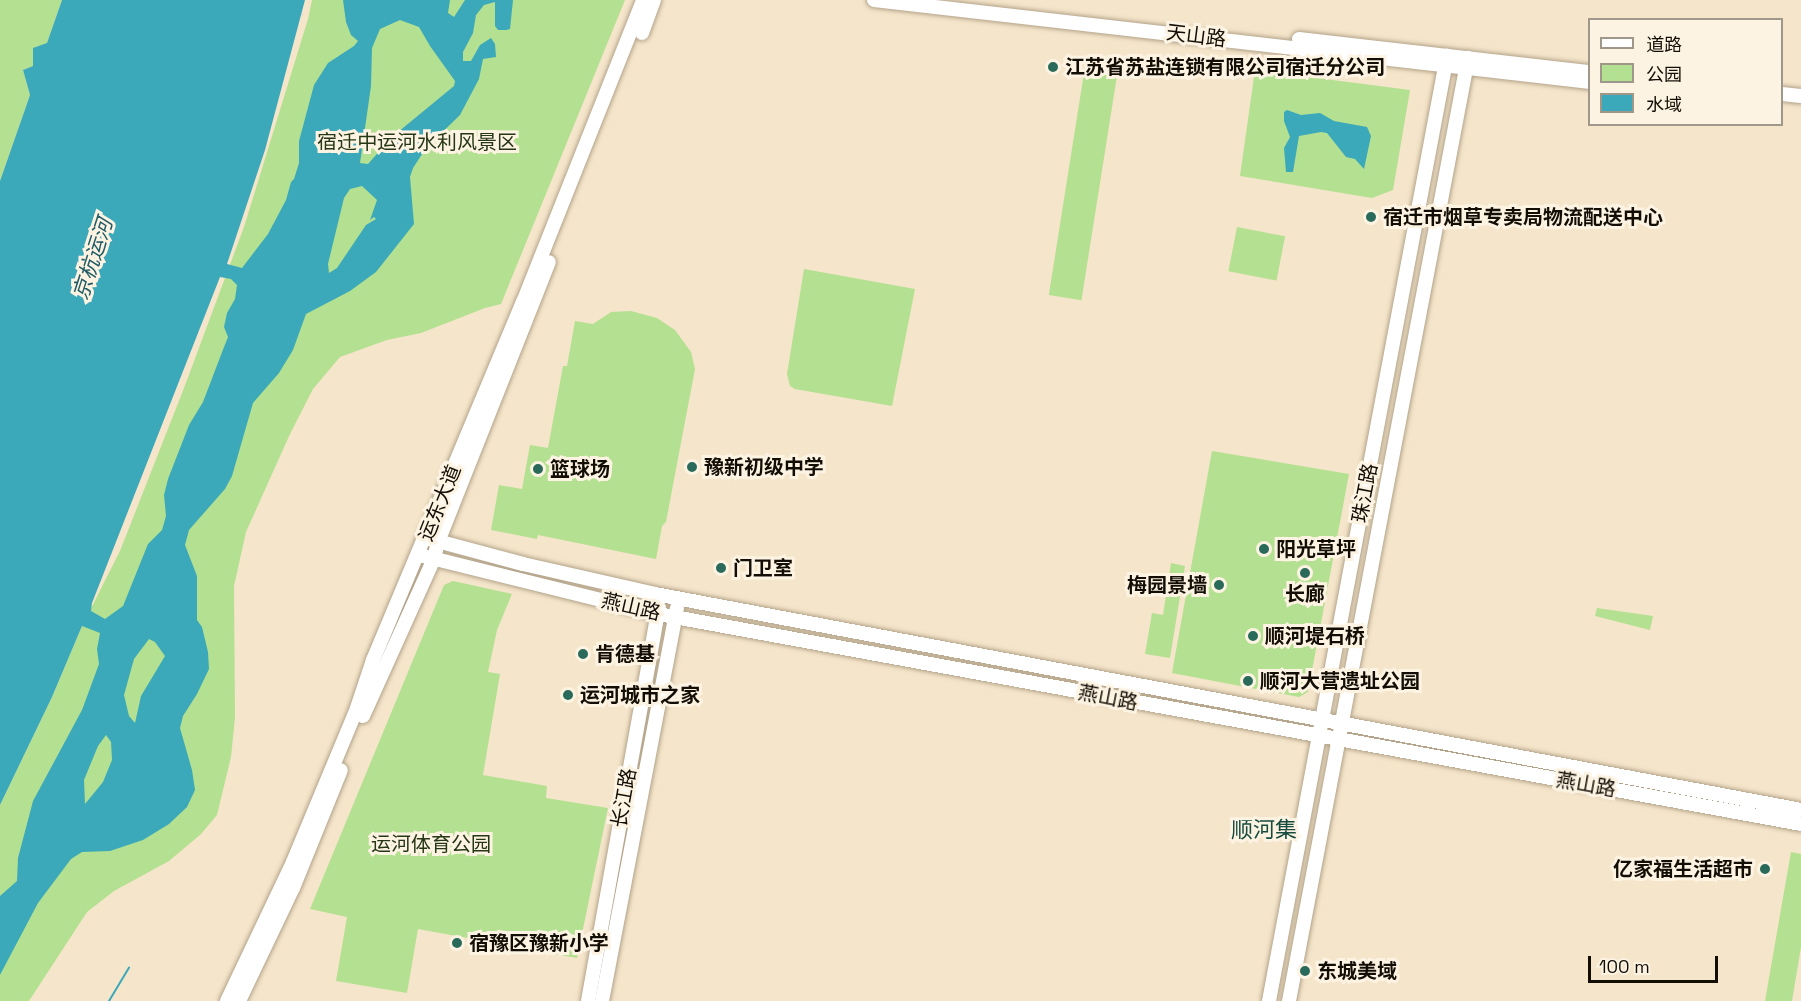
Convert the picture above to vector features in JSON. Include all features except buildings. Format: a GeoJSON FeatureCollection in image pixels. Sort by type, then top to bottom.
{"type":"FeatureCollection","features":[{"type":"Feature","properties":{"kind":"street","name":"运东大道"},"geometry":{"type":"LineString","coordinates":[[239,1001],[293,888],[383,668],[434,560],[432,540],[643,0]]}},
{"type":"Feature","properties":{"kind":"street","name":"运东大道"},"geometry":{"type":"LineString","coordinates":[[227,1001],[293,862],[357,708],[373,660],[419,555],[432,540],[654,0]]}},
{"type":"Feature","properties":{"kind":"street","name":"天山路"},"geometry":{"type":"LineString","coordinates":[[874,0],[1446,61],[1588,72]]}},
{"type":"Feature","properties":{"kind":"street","name":"天山路"},"geometry":{"type":"LineString","coordinates":[[959,0],[1446,61]]}},
{"type":"Feature","properties":{"kind":"street","name":"珠江路"},"geometry":{"type":"LineString","coordinates":[[1269,1001],[1446,61]]}},
{"type":"Feature","properties":{"kind":"street","name":"天山路"},"geometry":{"type":"LineString","coordinates":[[1467,63],[1588,82]]}},
{"type":"Feature","properties":{"kind":"street","name":"珠江路"},"geometry":{"type":"LineString","coordinates":[[1289,1001],[1467,63]]}},
{"type":"Feature","properties":{"kind":"street"},"geometry":{"type":"LineString","coordinates":[[1783,94],[1801,96]]}},
{"type":"Feature","properties":{"kind":"street"},"geometry":{"type":"LineString","coordinates":[[1783,103],[1801,105]]}},
{"type":"Feature","properties":{"kind":"street","name":"燕山路"},"geometry":{"type":"LineString","coordinates":[[432,540],[662,596],[1801,810]]}},
{"type":"Feature","properties":{"kind":"street","name":"燕山路"},"geometry":{"type":"LineString","coordinates":[[419,555],[658,614],[1801,824]]}},
{"type":"Feature","properties":{"kind":"street","name":"长江路"},"geometry":{"type":"LineString","coordinates":[[588,1001],[662,596]]}},
{"type":"Feature","properties":{"kind":"street","name":"长江路"},"geometry":{"type":"LineString","coordinates":[[602,1001],[679,599]]}},
{"type":"Feature","properties":{"kind":"green space"},"geometry":{"type":"Polygon","coordinates":[[[0,0],[62,0],[47,43],[33,66],[23,70],[30,95],[0,181],[0,0]]]}},
{"type":"Feature","properties":{"kind":"green space","name":"宿迁中运河水利风景区"},"geometry":{"type":"Polygon","coordinates":[[[312,0],[625,0],[501,304],[421,333],[387,340],[340,357],[313,389],[290,434],[246,532],[234,586],[235,717],[231,757],[217,815],[201,834],[169,861],[114,891],[87,912],[29,1001],[0,1001],[0,805],[52,697],[82,626],[120,551],[184,388],[244,227],[312,0]]]}},
{"type":"Feature","properties":{"kind":"green space"},"geometry":{"type":"Polygon","coordinates":[[[1087,54],[1120,59],[1081,300],[1049,295],[1087,54]]]}},
{"type":"Feature","properties":{"kind":"green space"},"geometry":{"type":"Polygon","coordinates":[[[1255,70],[1410,90],[1393,190],[1372,198],[1240,176],[1255,70]]]}},
{"type":"Feature","properties":{"kind":"green space"},"geometry":{"type":"Polygon","coordinates":[[[1237,227],[1285,236],[1277,281],[1228,271],[1237,227]]]}},
{"type":"Feature","properties":{"kind":"green space"},"geometry":{"type":"Polygon","coordinates":[[[804,269],[915,289],[892,406],[795,389],[790,386],[787,374],[804,269]]]}},
{"type":"Feature","properties":{"kind":"green space"},"geometry":{"type":"Polygon","coordinates":[[[631,311],[657,318],[675,330],[691,352],[695,369],[666,522],[662,526],[656,559],[538,535],[537,539],[491,530],[499,485],[522,489],[530,445],[548,448],[563,366],[567,366],[575,321],[593,324],[611,312],[631,311]]]}},
{"type":"Feature","properties":{"kind":"green space"},"geometry":{"type":"Polygon","coordinates":[[[1212,451],[1349,474],[1308,692],[1299,697],[1172,673],[1212,451]]]}},
{"type":"Feature","properties":{"kind":"green space"},"geometry":{"type":"Polygon","coordinates":[[[1171,563],[1185,566],[1170,658],[1145,654],[1152,613],[1163,615],[1171,563]]]}},
{"type":"Feature","properties":{"kind":"green space","name":"运河体育公园"},"geometry":{"type":"Polygon","coordinates":[[[453,581],[512,594],[497,630],[488,672],[500,674],[483,775],[547,786],[546,798],[608,808],[577,958],[418,929],[407,993],[336,981],[347,917],[310,909],[444,585],[453,581]]]}},
{"type":"Feature","properties":{"kind":"green space"},"geometry":{"type":"Polygon","coordinates":[[[1597,608],[1653,616],[1650,630],[1595,616],[1597,608]]]}},
{"type":"Feature","properties":{"kind":"green space"},"geometry":{"type":"Polygon","coordinates":[[[1791,852],[1801,854],[1801,947],[1792,1001],[1765,1001],[1791,852]]]}},
{"type":"Feature","properties":{"kind":"water","name":"京杭运河"},"geometry":{"type":"Polygon","coordinates":[[[62,0],[305,0],[265,150],[227,264],[242,268],[268,234],[286,200],[299,163],[299,141],[314,85],[328,63],[358,41],[351,35],[346,22],[343,0],[450,0],[448,13],[454,17],[465,0],[513,0],[510,29],[498,30],[495,26],[495,2],[484,5],[476,15],[473,33],[463,52],[463,61],[471,61],[480,45],[491,38],[495,44],[496,57],[483,59],[479,79],[460,115],[426,148],[413,168],[410,177],[414,224],[376,272],[350,291],[306,314],[293,350],[279,373],[253,403],[232,476],[225,489],[189,530],[185,545],[197,576],[197,620],[202,627],[208,652],[209,669],[183,716],[180,728],[195,790],[187,807],[169,824],[143,840],[110,851],[82,852],[71,859],[38,903],[0,975],[0,896],[17,881],[18,858],[33,801],[82,710],[99,664],[97,649],[100,633],[82,626],[52,697],[0,805],[0,181],[30,95],[23,70],[33,66],[33,48],[47,43],[62,0]],[[400,20],[380,29],[372,48],[371,86],[360,163],[368,164],[392,137],[454,86],[455,81],[419,27],[400,20]],[[362,186],[350,189],[344,198],[328,264],[329,273],[337,268],[366,225],[376,219],[374,217],[370,220],[377,200],[362,186]],[[220,277],[92,603],[91,611],[105,619],[123,606],[148,544],[162,530],[166,516],[164,495],[168,479],[189,425],[203,402],[228,337],[224,327],[227,313],[235,299],[237,285],[231,279],[220,277]],[[149,639],[134,659],[124,695],[129,716],[135,723],[141,696],[165,656],[155,642],[149,639]],[[106,735],[98,746],[84,780],[85,804],[103,782],[112,760],[111,742],[106,735]]]}},
{"type":"Feature","properties":{"kind":"water"},"geometry":{"type":"Polygon","coordinates":[[[1287,110],[1301,115],[1320,113],[1334,121],[1367,127],[1371,136],[1364,169],[1355,159],[1346,157],[1327,133],[1321,132],[1299,136],[1293,172],[1286,172],[1284,148],[1290,137],[1284,121],[1284,112],[1287,110]]]}},
{"type":"Feature","properties":{"kind":"waterway"},"geometry":{"type":"LineString","coordinates":[[109,1001],[129,968]]}},
{"type":"Feature","properties":{"kind":"place","name":"江苏省苏盐连锁有限公司宿迁分公司"},"geometry":{"type":"Point","coordinates":[1053,67]}},
{"type":"Feature","properties":{"kind":"place","name":"宿迁市烟草专卖局物流配送中心"},"geometry":{"type":"Point","coordinates":[1371,217]}},
{"type":"Feature","properties":{"kind":"place","name":"豫新初级中学"},"geometry":{"type":"Point","coordinates":[692,467]}},
{"type":"Feature","properties":{"kind":"place","name":"篮球场"},"geometry":{"type":"Point","coordinates":[538,469]}},
{"type":"Feature","properties":{"kind":"place","name":"阳光草坪"},"geometry":{"type":"Point","coordinates":[1264,549]}},
{"type":"Feature","properties":{"kind":"place","name":"门卫室"},"geometry":{"type":"Point","coordinates":[721,568]}},
{"type":"Feature","properties":{"kind":"place","name":"长廊"},"geometry":{"type":"Point","coordinates":[1305,573]}},
{"type":"Feature","properties":{"kind":"place","name":"梅园景墙"},"geometry":{"type":"Point","coordinates":[1219,585]}},
{"type":"Feature","properties":{"kind":"place","name":"顺河堤石桥"},"geometry":{"type":"Point","coordinates":[1253,636]}},
{"type":"Feature","properties":{"kind":"place","name":"肯德基"},"geometry":{"type":"Point","coordinates":[583,654]}},
{"type":"Feature","properties":{"kind":"place","name":"顺河大营遗址公园"},"geometry":{"type":"Point","coordinates":[1248,681]}},
{"type":"Feature","properties":{"kind":"place","name":"运河城市之家"},"geometry":{"type":"Point","coordinates":[568,695]}},
{"type":"Feature","properties":{"kind":"place","name":"亿家福生活超市"},"geometry":{"type":"Point","coordinates":[1765,869]}},
{"type":"Feature","properties":{"kind":"place","name":"宿豫区豫新小学"},"geometry":{"type":"Point","coordinates":[457,943]}},
{"type":"Feature","properties":{"kind":"place","name":"东城美域"},"geometry":{"type":"Point","coordinates":[1305,971]}},
{"type":"Feature","properties":{"kind":"district","name":"顺河集"},"geometry":{"type":"Point","coordinates":[1264,830]}}]}
